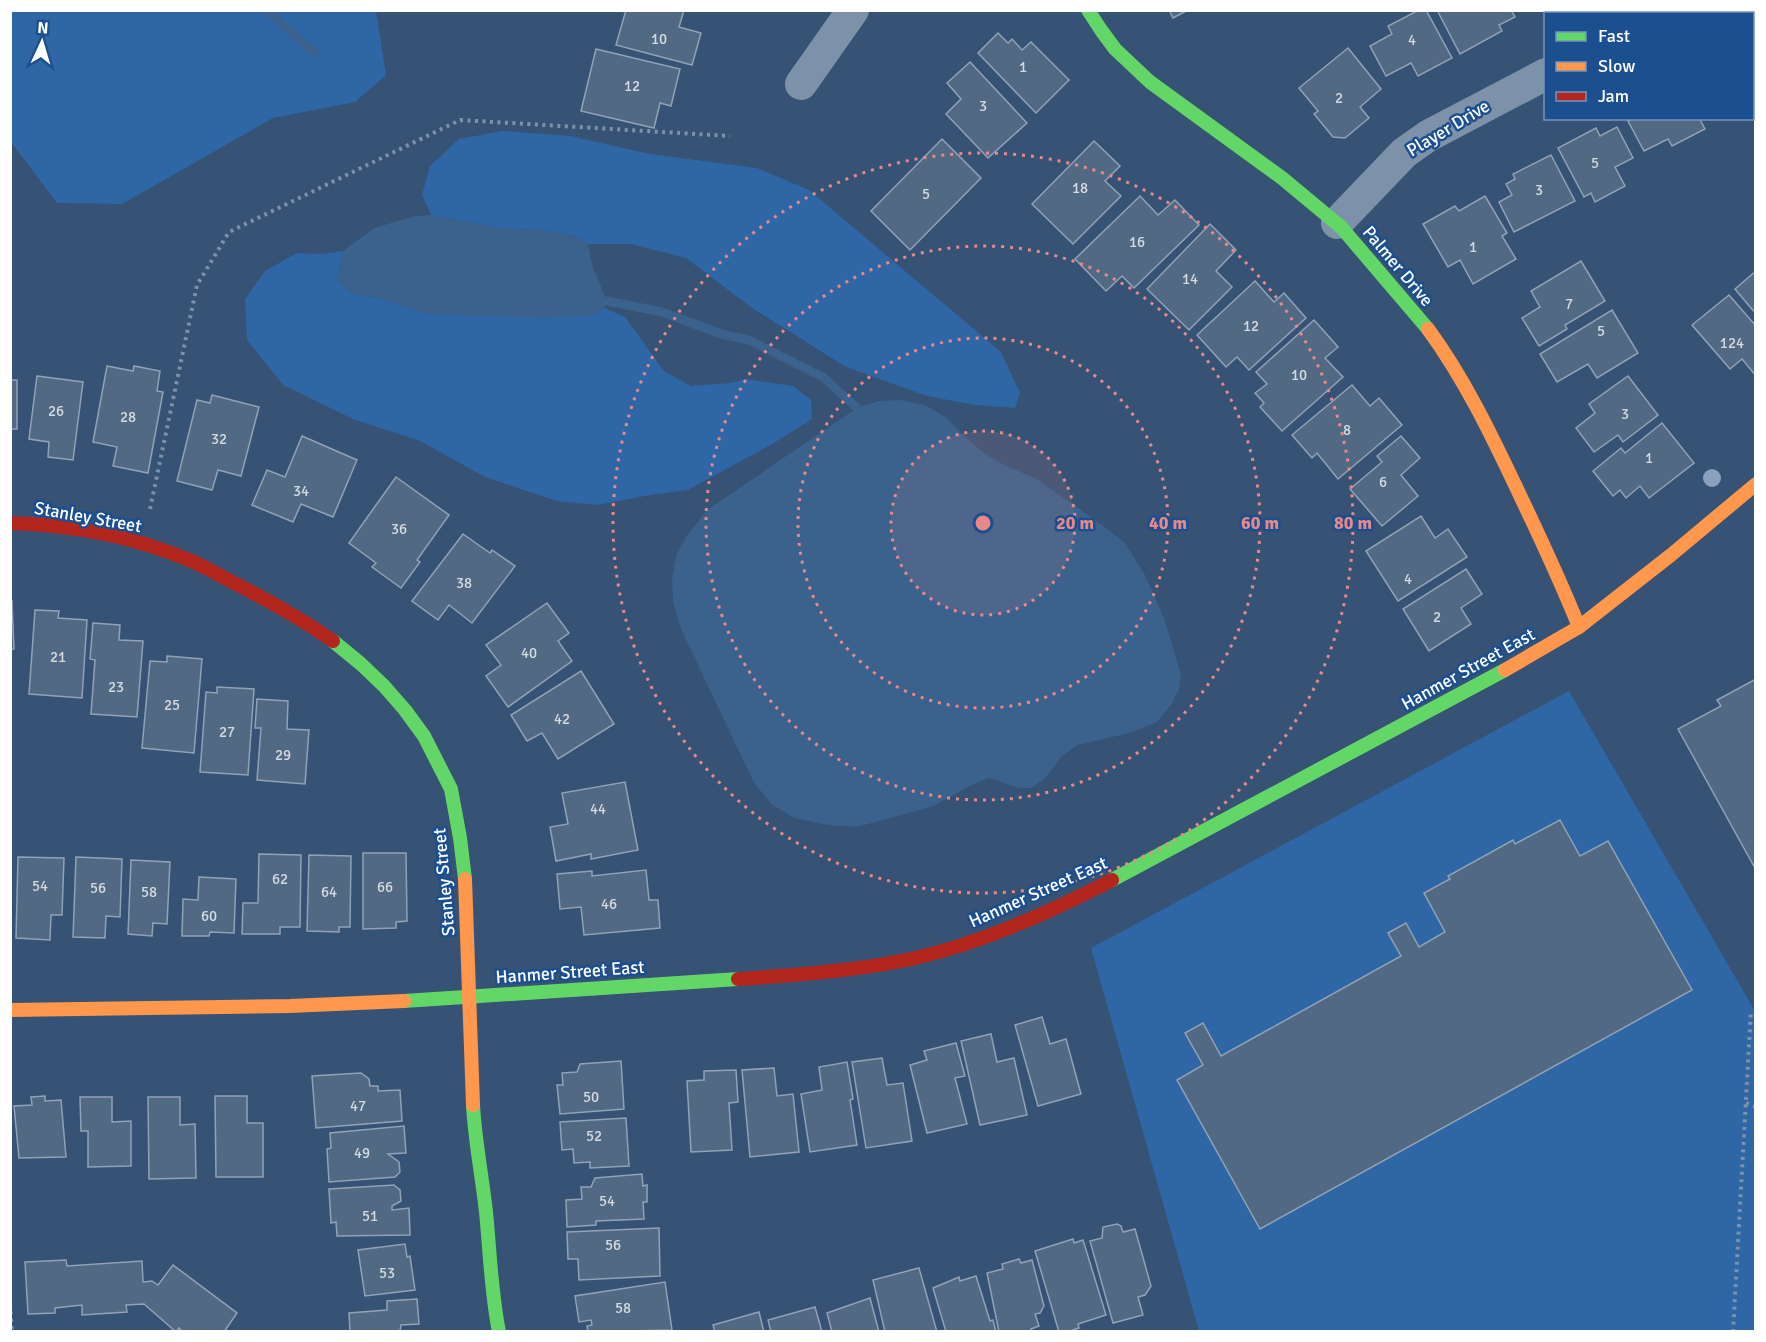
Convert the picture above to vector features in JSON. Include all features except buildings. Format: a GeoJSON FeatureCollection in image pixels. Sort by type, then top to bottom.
{"type":"FeatureCollection","features":[{"type":"Feature","properties":{"kind":"street"},"geometry":{"type":"LineString","coordinates":[[801,84],[853,10]]}},
{"type":"Feature","properties":{"kind":"street","name":"Palmer Drive"},"geometry":{"type":"LineString","coordinates":[[1088,10],[1112,45],[1161,92],[1260,161],[1337,223],[1410,307],[1456,371],[1487,428],[1557,574],[1579,627]]}},
{"type":"Feature","properties":{"kind":"street","name":"Player Drive"},"geometry":{"type":"LineString","coordinates":[[1337,223],[1404,153],[1428,136],[1544,75]]}},
{"type":"Feature","properties":{"kind":"street","name":"Hanmer Street East"},"geometry":{"type":"LineString","coordinates":[[10,1010],[403,1002],[810,974],[871,966],[958,946],[1027,921],[1118,878],[1522,661],[1579,627],[1671,555],[1755,484]]}},
{"type":"Feature","properties":{"kind":"street","name":"Stanley Street"},"geometry":{"type":"LineString","coordinates":[[10,523],[90,531],[138,542],[191,561],[283,608],[337,645],[372,673],[404,708],[430,745],[451,789],[463,847],[476,1143],[484,1196],[489,1268],[499,1332]]}},
{"type":"Feature","properties":{"kind":"path"},"geometry":{"type":"LineString","coordinates":[[150,509],[197,285],[229,232],[460,120],[730,136]]}},
{"type":"Feature","properties":{"kind":"path"},"geometry":{"type":"LineString","coordinates":[[1733,1332],[1751,1010]]}},
{"type":"Feature","properties":{"kind":"path"},"geometry":{"type":"LineString","coordinates":[[1746,1103],[1755,1107]]}},
{"type":"Feature","properties":{"kind":"path"},"geometry":{"type":"LineString","coordinates":[[10,1304],[12,1332]]}},
{"type":"Feature","properties":{"kind":"shaded area"},"geometry":{"type":"Polygon","coordinates":[[[11,10],[376,11],[386,75],[355,102],[273,118],[122,204],[57,203],[11,142],[11,10]]]}},
{"type":"Feature","properties":{"kind":"shaded area"},"geometry":{"type":"Polygon","coordinates":[[[502,131],[570,136],[650,154],[757,168],[809,190],[1001,352],[1020,393],[1015,408],[975,405],[927,396],[846,367],[752,308],[686,258],[631,244],[588,244],[576,236],[538,230],[500,228],[431,215],[422,195],[430,166],[459,139],[502,131]]]}},
{"type":"Feature","properties":{"kind":"shaded area"},"geometry":{"type":"Polygon","coordinates":[[[431,215],[500,228],[538,230],[576,236],[588,244],[593,268],[607,301],[604,308],[592,315],[548,318],[427,314],[380,298],[351,293],[337,280],[343,251],[374,228],[415,216],[431,215]]]}},
{"type":"Feature","properties":{"kind":"shaded area"},"geometry":{"type":"Polygon","coordinates":[[[343,251],[337,280],[351,293],[380,298],[427,314],[592,315],[604,308],[625,317],[664,371],[691,386],[731,383],[745,379],[793,386],[811,400],[812,419],[774,443],[688,490],[597,505],[557,501],[485,477],[420,441],[353,419],[283,385],[247,340],[245,299],[265,271],[297,253],[320,254],[343,251]]]}},
{"type":"Feature","properties":{"kind":"shaded area"},"geometry":{"type":"Polygon","coordinates":[[[900,400],[925,405],[947,418],[985,454],[1035,478],[1124,542],[1145,575],[1164,618],[1181,674],[1179,689],[1171,705],[1157,722],[1130,733],[1077,745],[1061,757],[1046,778],[1031,788],[1019,788],[989,778],[931,807],[857,827],[828,825],[794,818],[771,804],[753,781],[681,629],[673,602],[672,579],[676,556],[686,537],[707,510],[857,408],[879,401],[900,400]]]}},
{"type":"Feature","properties":{"kind":"shaded area"},"geometry":{"type":"Polygon","coordinates":[[[1569,691],[1755,1011],[1755,1331],[1199,1331],[1091,948],[1569,691]]]}},
{"type":"Feature","properties":{"kind":"waterway"},"geometry":{"type":"LineString","coordinates":[[267,10],[315,53]]}},
{"type":"Feature","properties":{"kind":"waterway"},"geometry":{"type":"LineString","coordinates":[[607,301],[662,312],[721,334],[749,340],[823,377],[857,408]]}},
{"type":"Feature","properties":{"kind":"traffic: fast"},"geometry":{"type":"LineString","coordinates":[[1088,10],[1115,49],[1150,82],[1282,178],[1341,227],[1428,329]]}},
{"type":"Feature","properties":{"kind":"traffic: fast"},"geometry":{"type":"LineString","coordinates":[[333,641],[384,686],[424,736],[451,789],[465,879]]}},
{"type":"Feature","properties":{"kind":"traffic: fast"},"geometry":{"type":"LineString","coordinates":[[1112,880],[1505,670]]}},
{"type":"Feature","properties":{"kind":"traffic: fast"},"geometry":{"type":"LineString","coordinates":[[404,1001],[738,979]]}},
{"type":"Feature","properties":{"kind":"traffic: fast"},"geometry":{"type":"LineString","coordinates":[[473,1105],[486,1212],[492,1287],[499,1332]]}},
{"type":"Feature","properties":{"kind":"traffic: slow"},"geometry":{"type":"LineString","coordinates":[[1428,329],[1453,367],[1487,427],[1541,540],[1579,627]]}},
{"type":"Feature","properties":{"kind":"traffic: slow"},"geometry":{"type":"LineString","coordinates":[[1505,670],[1579,627],[1671,555],[1756,484]]}},
{"type":"Feature","properties":{"kind":"traffic: slow"},"geometry":{"type":"LineString","coordinates":[[465,879],[473,1105]]}},
{"type":"Feature","properties":{"kind":"traffic: slow"},"geometry":{"type":"LineString","coordinates":[[10,1010],[290,1006],[404,1001]]}},
{"type":"Feature","properties":{"kind":"traffic: jam"},"geometry":{"type":"LineString","coordinates":[[10,523],[79,529],[146,544],[202,566],[263,598],[333,641]]}},
{"type":"Feature","properties":{"kind":"traffic: jam"},"geometry":{"type":"LineString","coordinates":[[738,979],[847,970],[911,959],[989,936],[1064,904],[1112,880]]}}]}
